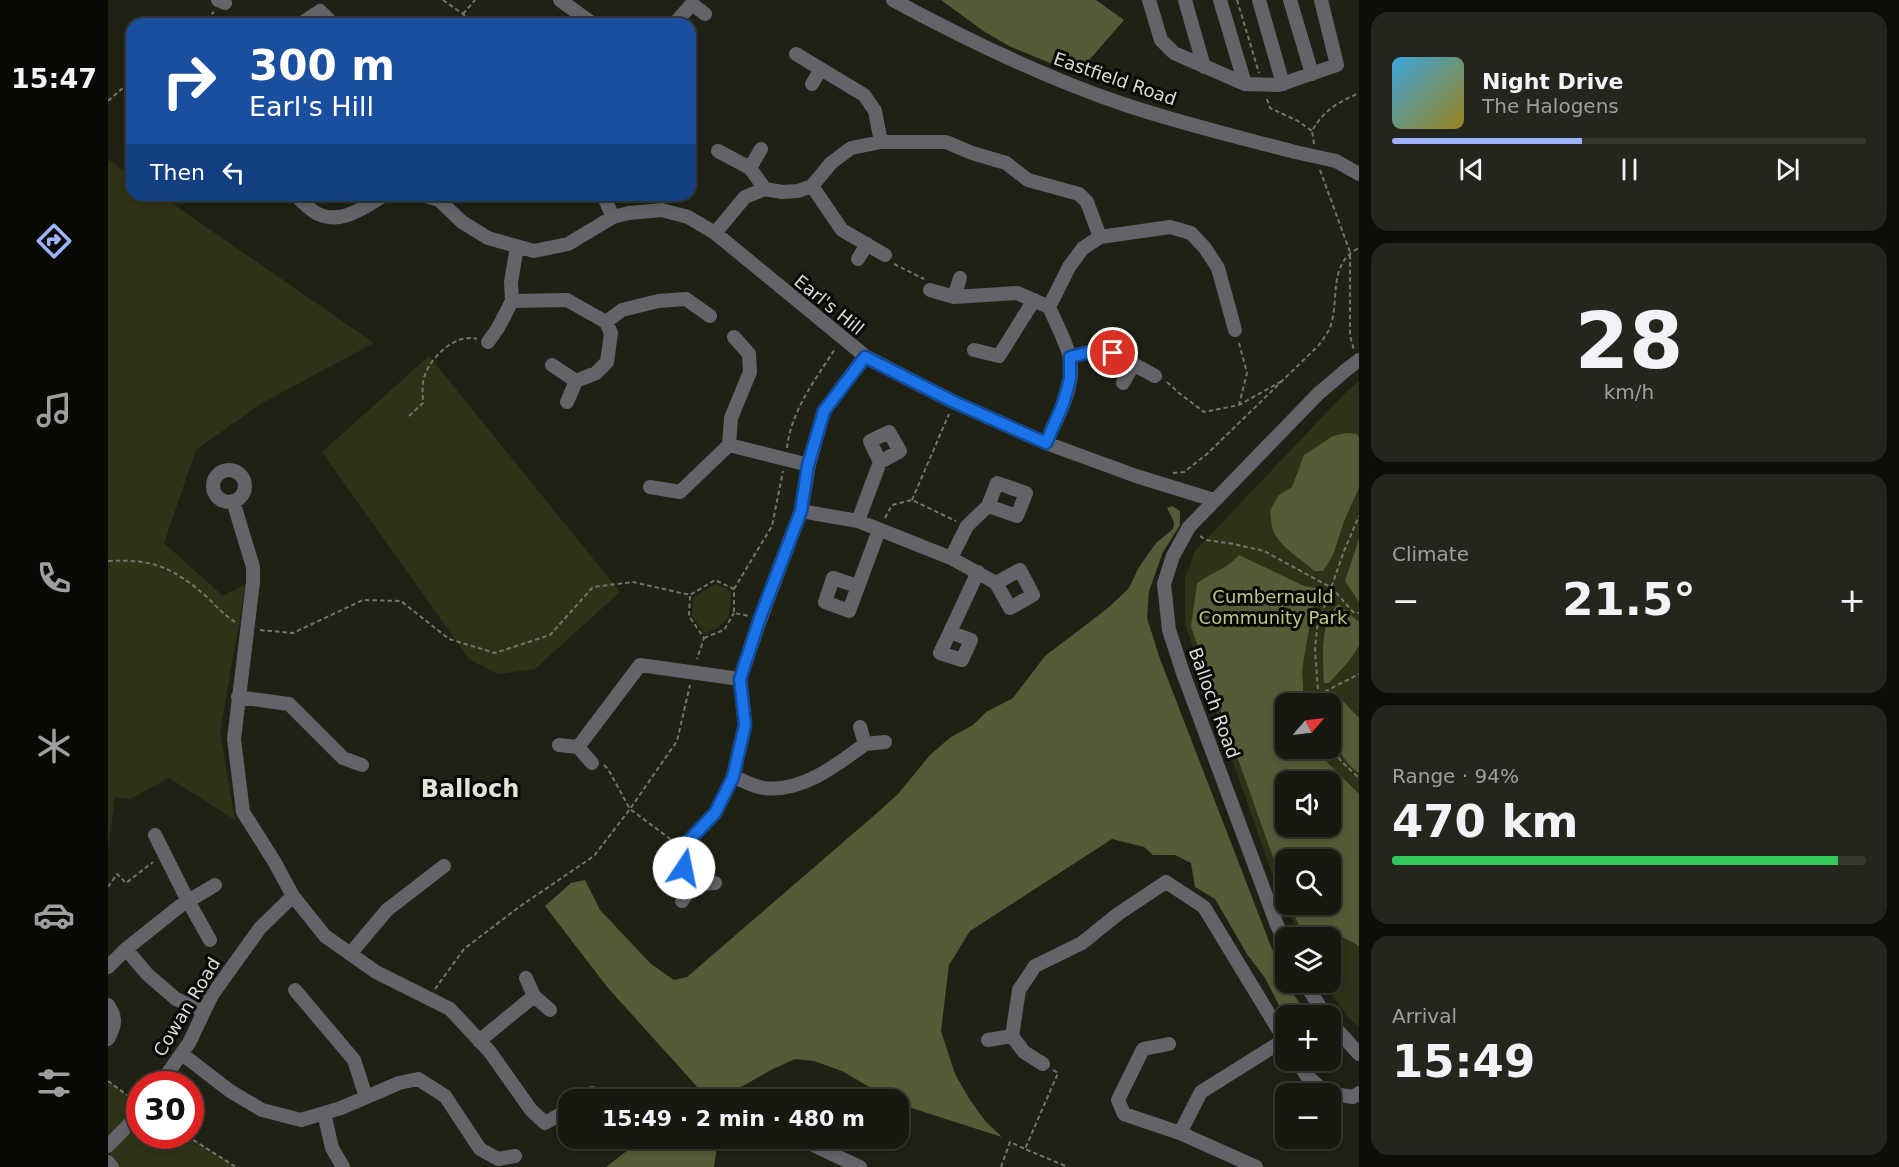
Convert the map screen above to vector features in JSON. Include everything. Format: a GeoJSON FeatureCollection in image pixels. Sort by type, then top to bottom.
{"type":"FeatureCollection","features":[{"type":"Feature","properties":{"kind":"street"},"geometry":{"type":"LineString","coordinates":[[560,0],[585,18]]}},
{"type":"Feature","properties":{"kind":"street","name":"Eastfield Road"},"geometry":{"type":"LineString","coordinates":[[893,0],[978,45],[1123,105],[1295,152],[1336,161],[1359,162]]}},
{"type":"Feature","properties":{"kind":"street"},"geometry":{"type":"LineString","coordinates":[[1149,0],[1161,40],[1174,53],[1245,84],[1283,84],[1337,65],[1321,0]]}},
{"type":"Feature","properties":{"kind":"street"},"geometry":{"type":"LineString","coordinates":[[1185,0],[1204,67]]}},
{"type":"Feature","properties":{"kind":"street"},"geometry":{"type":"LineString","coordinates":[[1220,0],[1245,84]]}},
{"type":"Feature","properties":{"kind":"street"},"geometry":{"type":"LineString","coordinates":[[1259,0],[1283,84]]}},
{"type":"Feature","properties":{"kind":"street"},"geometry":{"type":"LineString","coordinates":[[1290,0],[1312,74]]}},
{"type":"Feature","properties":{"kind":"street"},"geometry":{"type":"LineString","coordinates":[[678,18],[689,2],[705,14]]}},
{"type":"Feature","properties":{"kind":"street"},"geometry":{"type":"LineString","coordinates":[[305,18],[316,5],[328,18]]}},
{"type":"Feature","properties":{"kind":"street"},"geometry":{"type":"LineString","coordinates":[[796,54],[864,95],[874,111],[880,142]]}},
{"type":"Feature","properties":{"kind":"street"},"geometry":{"type":"LineString","coordinates":[[812,84],[821,69]]}},
{"type":"Feature","properties":{"kind":"street"},"geometry":{"type":"LineString","coordinates":[[715,233],[745,197],[765,189],[782,192],[798,191],[812,186],[831,163],[851,148],[880,142],[946,142],[1006,164],[1028,180],[1079,194],[1087,202],[1100,237]]}},
{"type":"Feature","properties":{"kind":"street"},"geometry":{"type":"LineString","coordinates":[[750,168],[761,149]]}},
{"type":"Feature","properties":{"kind":"street"},"geometry":{"type":"LineString","coordinates":[[718,151],[750,168],[765,189]]}},
{"type":"Feature","properties":{"kind":"street","name":"Eastfield Road"},"geometry":{"type":"LineString","coordinates":[[1336,161],[1359,174]]}},
{"type":"Feature","properties":{"kind":"street"},"geometry":{"type":"LineString","coordinates":[[812,186],[842,230],[885,255]]}},
{"type":"Feature","properties":{"kind":"street"},"geometry":{"type":"LineString","coordinates":[[302,201],[316,214],[335,219],[356,212],[375,201]]}},
{"type":"Feature","properties":{"kind":"street","name":"Earl's Hill"},"geometry":{"type":"LineString","coordinates":[[443,201],[462,222],[488,238],[534,251],[568,244],[613,217],[630,213],[662,210],[688,217],[715,233],[865,357],[954,402],[1046,443],[1136,476],[1214,500]]}},
{"type":"Feature","properties":{"kind":"street"},"geometry":{"type":"LineString","coordinates":[[606,201],[613,217]]}},
{"type":"Feature","properties":{"kind":"street"},"geometry":{"type":"LineString","coordinates":[[1049,307],[1069,267],[1083,248],[1100,237],[1170,227],[1191,233],[1205,248],[1218,268],[1235,330]]}},
{"type":"Feature","properties":{"kind":"street"},"geometry":{"type":"LineString","coordinates":[[858,259],[867,244]]}},
{"type":"Feature","properties":{"kind":"street"},"geometry":{"type":"LineString","coordinates":[[488,342],[512,301],[517,247]]}},
{"type":"Feature","properties":{"kind":"street"},"geometry":{"type":"LineString","coordinates":[[954,297],[960,278]]}},
{"type":"Feature","properties":{"kind":"street"},"geometry":{"type":"LineString","coordinates":[[930,290],[954,297],[1017,292],[1049,307],[1070,357],[1070,379],[1063,404],[1046,443]]}},
{"type":"Feature","properties":{"kind":"street"},"geometry":{"type":"LineString","coordinates":[[606,322],[622,310],[658,301],[686,299],[710,316]]}},
{"type":"Feature","properties":{"kind":"street"},"geometry":{"type":"LineString","coordinates":[[512,301],[567,300],[606,322],[611,333],[608,362],[596,373],[576,381],[567,402]]}},
{"type":"Feature","properties":{"kind":"street"},"geometry":{"type":"LineString","coordinates":[[974,350],[999,356],[1034,300]]}},
{"type":"Feature","properties":{"kind":"street"},"geometry":{"type":"LineString","coordinates":[[650,487],[680,492],[729,445],[731,418],[750,372],[749,354],[734,338]]}},
{"type":"Feature","properties":{"kind":"street"},"geometry":{"type":"LineString","coordinates":[[1070,357],[1090,352],[1113,353],[1155,376]]}},
{"type":"Feature","properties":{"kind":"street"},"geometry":{"type":"LineString","coordinates":[[693,885],[684,868],[682,848],[715,813],[733,777],[745,725],[740,679],[760,618],[801,511],[808,465],[824,411],[865,357]]}},
{"type":"Feature","properties":{"kind":"street","name":"Balloch Road"},"geometry":{"type":"LineString","coordinates":[[1278,927],[1168,630],[1164,584],[1173,556],[1189,526],[1318,394],[1357,359]]}},
{"type":"Feature","properties":{"kind":"street"},"geometry":{"type":"LineString","coordinates":[[552,365],[576,381]]}},
{"type":"Feature","properties":{"kind":"street"},"geometry":{"type":"LineString","coordinates":[[1123,383],[1133,365]]}},
{"type":"Feature","properties":{"kind":"street"},"geometry":{"type":"LineString","coordinates":[[729,445],[808,465]]}},
{"type":"Feature","properties":{"kind":"street"},"geometry":{"type":"LineString","coordinates":[[858,521],[880,462]]}},
{"type":"Feature","properties":{"kind":"street"},"geometry":{"type":"LineString","coordinates":[[233,501],[253,567],[234,739],[243,812],[293,896],[325,936],[376,972],[450,1009],[490,1052],[531,1110],[545,1123],[558,1116]]}},
{"type":"Feature","properties":{"kind":"street"},"geometry":{"type":"LineString","coordinates":[[951,558],[967,526],[988,506]]}},
{"type":"Feature","properties":{"kind":"street"},"geometry":{"type":"LineString","coordinates":[[801,511],[858,521],[951,558],[996,583]]}},
{"type":"Feature","properties":{"kind":"street"},"geometry":{"type":"LineString","coordinates":[[857,586],[879,530]]}},
{"type":"Feature","properties":{"kind":"street"},"geometry":{"type":"LineString","coordinates":[[950,632],[978,572]]}},
{"type":"Feature","properties":{"kind":"street"},"geometry":{"type":"LineString","coordinates":[[578,747],[640,665],[740,679]]}},
{"type":"Feature","properties":{"kind":"street"},"geometry":{"type":"LineString","coordinates":[[238,697],[289,704],[343,758],[362,765]]}},
{"type":"Feature","properties":{"kind":"street"},"geometry":{"type":"LineString","coordinates":[[860,726],[865,744]]}},
{"type":"Feature","properties":{"kind":"street"},"geometry":{"type":"LineString","coordinates":[[733,777],[764,788],[793,786],[816,777],[865,744],[885,742]]}},
{"type":"Feature","properties":{"kind":"street"},"geometry":{"type":"LineString","coordinates":[[559,745],[578,747],[592,763]]}},
{"type":"Feature","properties":{"kind":"street"},"geometry":{"type":"LineString","coordinates":[[155,835],[210,940]]}},
{"type":"Feature","properties":{"kind":"street"},"geometry":{"type":"LineString","coordinates":[[350,954],[387,910],[444,866]]}},
{"type":"Feature","properties":{"kind":"street"},"geometry":{"type":"LineString","coordinates":[[1043,1064],[1024,1052],[1012,1036],[1019,990],[1035,966],[1082,943],[1118,914],[1166,882],[1204,907],[1275,1024]]}},
{"type":"Feature","properties":{"kind":"street"},"geometry":{"type":"LineString","coordinates":[[693,885],[715,883]]}},
{"type":"Feature","properties":{"kind":"street"},"geometry":{"type":"LineString","coordinates":[[108,968],[126,949],[188,901],[215,885]]}},
{"type":"Feature","properties":{"kind":"street"},"geometry":{"type":"LineString","coordinates":[[682,901],[693,885]]}},
{"type":"Feature","properties":{"kind":"street","name":"Cowan Road"},"geometry":{"type":"LineString","coordinates":[[170,1071],[189,1043],[212,995],[260,928],[293,896]]}},
{"type":"Feature","properties":{"kind":"street"},"geometry":{"type":"LineString","coordinates":[[126,949],[147,974],[176,999],[204,1011]]}},
{"type":"Feature","properties":{"kind":"street"},"geometry":{"type":"LineString","coordinates":[[526,978],[534,996],[550,1010]]}},
{"type":"Feature","properties":{"kind":"street"},"geometry":{"type":"LineString","coordinates":[[295,990],[354,1060],[366,1097]]}},
{"type":"Feature","properties":{"kind":"street"},"geometry":{"type":"LineString","coordinates":[[479,1041],[534,996]]}},
{"type":"Feature","properties":{"kind":"street"},"geometry":{"type":"LineString","coordinates":[[108,1005],[115,1015],[114,1028],[108,1039]]}},
{"type":"Feature","properties":{"kind":"street"},"geometry":{"type":"LineString","coordinates":[[1341,1034],[1359,1054]]}},
{"type":"Feature","properties":{"kind":"street"},"geometry":{"type":"LineString","coordinates":[[988,1040],[1012,1036]]}},
{"type":"Feature","properties":{"kind":"street"},"geometry":{"type":"LineString","coordinates":[[1169,1044],[1143,1049],[1118,1100],[1124,1114],[1180,1133],[1256,1167]]}},
{"type":"Feature","properties":{"kind":"street"},"geometry":{"type":"LineString","coordinates":[[1180,1133],[1201,1092],[1275,1047]]}},
{"type":"Feature","properties":{"kind":"street"},"geometry":{"type":"LineString","coordinates":[[182,1054],[230,1091],[262,1110],[301,1120],[399,1083],[418,1079],[445,1096],[480,1149],[498,1159],[515,1156]]}},
{"type":"Feature","properties":{"kind":"street"},"geometry":{"type":"LineString","coordinates":[[1304,1071],[1326,1093],[1353,1097],[1359,1093]]}},
{"type":"Feature","properties":{"kind":"street"},"geometry":{"type":"LineString","coordinates":[[324,1113],[332,1148],[343,1167]]}},
{"type":"Feature","properties":{"kind":"street"},"geometry":{"type":"LineString","coordinates":[[108,1146],[126,1127]]}},
{"type":"Feature","properties":{"kind":"street"},"geometry":{"type":"LineString","coordinates":[[822,1149],[860,1167]]}},
{"type":"Feature","properties":{"kind":"street"},"geometry":{"type":"LineString","coordinates":[[108,1162],[112,1167]]}},
{"type":"Feature","properties":{"kind":"path"},"geometry":{"type":"LineString","coordinates":[[443,0],[469,18]]}},
{"type":"Feature","properties":{"kind":"path"},"geometry":{"type":"LineString","coordinates":[[464,14],[475,0]]}},
{"type":"Feature","properties":{"kind":"path"},"geometry":{"type":"LineString","coordinates":[[108,101],[126,85]]}},
{"type":"Feature","properties":{"kind":"path"},"geometry":{"type":"LineString","coordinates":[[1316,152],[1312,131],[1322,114],[1344,99],[1359,93]]}},
{"type":"Feature","properties":{"kind":"path"},"geometry":{"type":"LineString","coordinates":[[1318,163],[1320,174],[1350,252],[1350,336],[1357,359]]}},
{"type":"Feature","properties":{"kind":"path"},"geometry":{"type":"LineString","coordinates":[[1172,473],[1184,472],[1207,454],[1318,346],[1330,328],[1339,270],[1350,252],[1359,248]]}},
{"type":"Feature","properties":{"kind":"path"},"geometry":{"type":"LineString","coordinates":[[885,255],[886,259],[929,281],[930,290]]}},
{"type":"Feature","properties":{"kind":"path"},"geometry":{"type":"LineString","coordinates":[[1235,330],[1247,373],[1239,405]]}},
{"type":"Feature","properties":{"kind":"path"},"geometry":{"type":"LineString","coordinates":[[409,416],[423,403],[423,382],[430,363],[452,343],[472,337],[488,342]]}},
{"type":"Feature","properties":{"kind":"path"},"geometry":{"type":"LineString","coordinates":[[1155,376],[1160,374],[1179,393],[1204,412],[1239,405],[1287,378]]}},
{"type":"Feature","properties":{"kind":"path"},"geometry":{"type":"LineString","coordinates":[[912,500],[954,402]]}},
{"type":"Feature","properties":{"kind":"path"},"geometry":{"type":"LineString","coordinates":[[879,530],[892,505],[912,500],[967,526]]}},
{"type":"Feature","properties":{"kind":"path"},"geometry":{"type":"LineString","coordinates":[[1318,693],[1317,628],[1359,516]]}},
{"type":"Feature","properties":{"kind":"path"},"geometry":{"type":"LineString","coordinates":[[1189,526],[1206,540],[1264,551],[1332,588],[1353,612],[1359,613]]}},
{"type":"Feature","properties":{"kind":"path"},"geometry":{"type":"LineString","coordinates":[[108,561],[149,562],[165,567],[193,586],[226,617],[246,628],[293,633],[363,600],[401,601],[449,639],[495,653],[550,635],[593,587],[633,582],[690,595],[715,580],[734,589],[735,613],[724,630],[704,638]]}},
{"type":"Feature","properties":{"kind":"path"},"geometry":{"type":"LineString","coordinates":[[690,595],[689,616],[704,638]]}},
{"type":"Feature","properties":{"kind":"path"},"geometry":{"type":"LineString","coordinates":[[735,613],[760,618]]}},
{"type":"Feature","properties":{"kind":"path"},"geometry":{"type":"LineString","coordinates":[[428,998],[464,949],[519,907],[594,856],[677,741],[704,638]]}},
{"type":"Feature","properties":{"kind":"path"},"geometry":{"type":"LineString","coordinates":[[1320,693],[1359,674]]}},
{"type":"Feature","properties":{"kind":"path"},"geometry":{"type":"LineString","coordinates":[[592,763],[597,759],[608,769],[630,809],[682,848]]}},
{"type":"Feature","properties":{"kind":"path"},"geometry":{"type":"LineString","coordinates":[[1340,759],[1359,778]]}},
{"type":"Feature","properties":{"kind":"path"},"geometry":{"type":"LineString","coordinates":[[108,887],[117,874],[126,883],[165,854]]}},
{"type":"Feature","properties":{"kind":"path"},"geometry":{"type":"LineString","coordinates":[[1025,1149],[1058,1072],[1043,1064]]}},
{"type":"Feature","properties":{"kind":"path"},"geometry":{"type":"LineString","coordinates":[[108,1081],[126,1094]]}},
{"type":"Feature","properties":{"kind":"path"},"geometry":{"type":"LineString","coordinates":[[1002,1167],[1010,1142],[1068,1167]]}},
{"type":"Feature","properties":{"kind":"path"},"geometry":{"type":"LineString","coordinates":[[204,1147],[236,1167]]}},
{"type":"Feature","properties":{"kind":"green space"},"geometry":{"type":"Polygon","coordinates":[[[941,0],[1096,0],[1124,20],[1077,74],[1009,46],[982,30],[941,0]]]}},
{"type":"Feature","properties":{"kind":"green space"},"geometry":{"type":"Polygon","coordinates":[[[108,159],[126,172],[126,201],[169,201],[374,343],[262,403],[196,450],[164,543],[223,596],[246,584],[220,732],[235,820],[169,778],[130,799],[115,797],[108,850],[108,159]]]}},
{"type":"Feature","properties":{"kind":"green space"},"geometry":{"type":"Polygon","coordinates":[[[429,356],[620,592],[535,669],[498,674],[469,659],[322,452],[429,356]]]}},
{"type":"Feature","properties":{"kind":"green space","name":"Cumbernauld Community Park"},"geometry":{"type":"Polygon","coordinates":[[[1359,381],[1359,1027],[1347,1016],[1331,993],[1341,993],[1341,927],[1295,927],[1290,915],[1341,915],[1341,849],[1275,849],[1275,882],[1185,624],[1185,578],[1195,551],[1359,381]]]}},
{"type":"Feature","properties":{"kind":"green space"},"geometry":{"type":"Polygon","coordinates":[[[1346,433],[1357,434],[1359,437],[1359,488],[1344,521],[1333,555],[1323,571],[1314,571],[1276,536],[1272,528],[1270,510],[1279,495],[1292,487],[1304,455],[1333,436],[1346,433]]]}},
{"type":"Feature","properties":{"kind":"green space"},"geometry":{"type":"Polygon","coordinates":[[[1172,506],[1180,511],[1180,525],[1163,552],[1149,591],[1147,618],[1160,659],[1275,957],[1275,993],[1293,993],[1301,1005],[1279,1005],[1265,978],[1247,954],[1215,899],[1195,887],[1191,863],[1175,855],[1153,855],[1144,847],[1112,839],[970,931],[949,965],[941,1031],[955,1074],[986,1122],[1002,1137],[909,1107],[909,1089],[873,1089],[842,1071],[814,1061],[795,1059],[738,1089],[699,1089],[608,988],[545,906],[571,883],[585,880],[600,910],[651,964],[674,980],[687,977],[898,794],[931,754],[951,737],[973,725],[986,712],[1013,698],[1045,656],[1108,608],[1129,588],[1139,567],[1156,543],[1173,529],[1174,522],[1167,508],[1172,506]]]}},
{"type":"Feature","properties":{"kind":"green space"},"geometry":{"type":"Polygon","coordinates":[[[1359,539],[1359,602],[1345,581],[1359,539]]]}},
{"type":"Feature","properties":{"kind":"green space"},"geometry":{"type":"Polygon","coordinates":[[[1239,555],[1304,586],[1316,588],[1302,670],[1303,693],[1275,693],[1275,759],[1325,759],[1336,771],[1275,771],[1275,837],[1341,837],[1341,776],[1359,794],[1359,946],[1341,936],[1341,927],[1300,927],[1294,915],[1341,915],[1341,849],[1275,849],[1275,863],[1191,627],[1197,583],[1225,567],[1239,555]]]}},
{"type":"Feature","properties":{"kind":"green space"},"geometry":{"type":"Polygon","coordinates":[[[716,584],[731,591],[729,613],[724,622],[705,634],[692,616],[693,598],[716,584]]]}},
{"type":"Feature","properties":{"kind":"green space"},"geometry":{"type":"Polygon","coordinates":[[[1338,604],[1359,622],[1359,646],[1329,683],[1324,683],[1325,631],[1332,612],[1338,604]]]}},
{"type":"Feature","properties":{"kind":"green space"},"geometry":{"type":"Polygon","coordinates":[[[1341,701],[1359,718],[1359,773],[1341,752],[1341,701]]]}},
{"type":"Feature","properties":{"kind":"green space"},"geometry":{"type":"Polygon","coordinates":[[[108,1081],[126,1094],[126,1149],[204,1149],[204,1146],[236,1167],[119,1167],[108,1150],[108,1081]]]}},
{"type":"Feature","properties":{"kind":"green space"},"geometry":{"type":"Polygon","coordinates":[[[629,1149],[717,1149],[714,1167],[606,1167],[629,1149]]]}},
{"type":"Feature","properties":{"kind":"district","name":"Balloch"},"geometry":{"type":"Point","coordinates":[470,789]}},
{"type":"Feature","properties":{"kind":"route"},"geometry":{"type":"LineString","coordinates":[[684,868],[682,848],[715,813],[733,777],[745,725],[740,679],[760,618],[801,511],[808,465],[824,411],[865,357],[954,402],[1046,443],[1063,404],[1070,379],[1070,357],[1090,352],[1113,353]]}}]}
